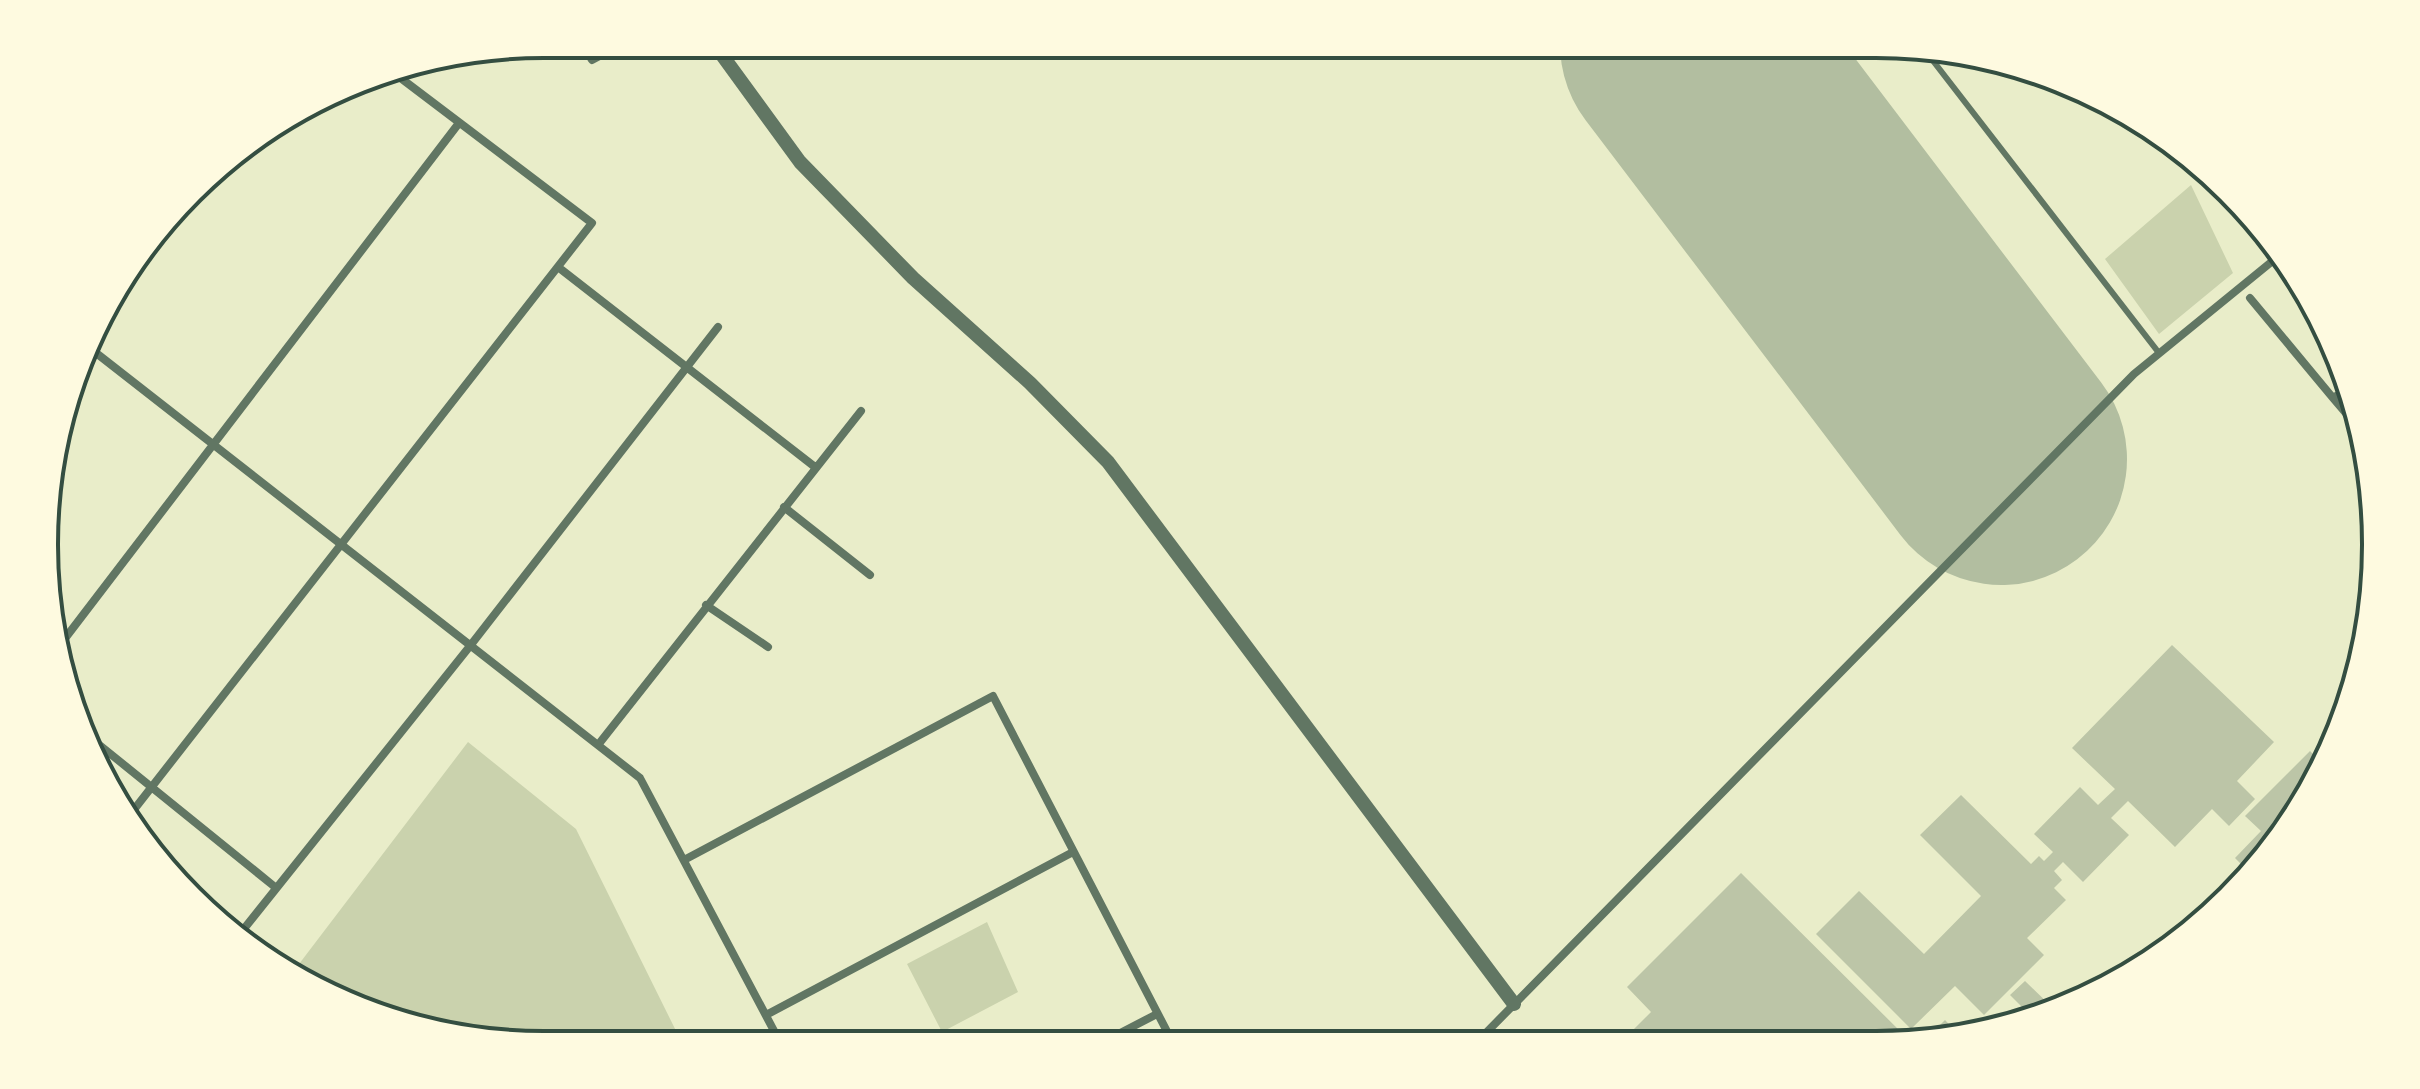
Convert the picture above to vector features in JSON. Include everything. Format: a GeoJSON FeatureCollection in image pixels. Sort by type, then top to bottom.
{"type":"FeatureCollection","features":[{"type":"Feature","properties":{"kind":"street"},"geometry":{"type":"LineString","coordinates":[[724,58],[800,162],[913,278],[1030,383],[1108,462],[1514,1004]]}},
{"type":"Feature","properties":{"kind":"street"},"geometry":{"type":"LineString","coordinates":[[136,808],[592,223],[403,80]]}},
{"type":"Feature","properties":{"kind":"street"},"geometry":{"type":"LineString","coordinates":[[67,636],[459,123]]}},
{"type":"Feature","properties":{"kind":"street"},"geometry":{"type":"LineString","coordinates":[[1488,1031],[2122,385],[2271,262]]}},
{"type":"Feature","properties":{"kind":"street"},"geometry":{"type":"LineString","coordinates":[[558,267],[815,467]]}},
{"type":"Feature","properties":{"kind":"street"},"geometry":{"type":"LineString","coordinates":[[2250,298],[2342,409]]}},
{"type":"Feature","properties":{"kind":"street"},"geometry":{"type":"LineString","coordinates":[[245,927],[470,646],[718,327]]}},
{"type":"Feature","properties":{"kind":"street"},"geometry":{"type":"LineString","coordinates":[[97,354],[640,778],[774,1031]]}},
{"type":"Feature","properties":{"kind":"street"},"geometry":{"type":"LineString","coordinates":[[2333,398],[2338,395]]}},
{"type":"Feature","properties":{"kind":"street"},"geometry":{"type":"LineString","coordinates":[[598,745],[861,411]]}},
{"type":"Feature","properties":{"kind":"street"},"geometry":{"type":"LineString","coordinates":[[784,507],[870,575]]}},
{"type":"Feature","properties":{"kind":"street"},"geometry":{"type":"LineString","coordinates":[[706,605],[768,647]]}},
{"type":"Feature","properties":{"kind":"street"},"geometry":{"type":"LineString","coordinates":[[684,860],[993,696],[1166,1031]]}},
{"type":"Feature","properties":{"kind":"street"},"geometry":{"type":"LineString","coordinates":[[102,747],[275,887]]}},
{"type":"Feature","properties":{"kind":"street"},"geometry":{"type":"LineString","coordinates":[[766,1015],[1073,852]]}},
{"type":"Feature","properties":{"kind":"street"},"geometry":{"type":"LineString","coordinates":[[1124,1031],[1157,1014]]}},
{"type":"Feature","properties":{"kind":"lane"},"geometry":{"type":"LineString","coordinates":[[1934,61],[2159,353]]}},
{"type":"Feature","properties":{"kind":"green space"},"geometry":{"type":"Polygon","coordinates":[[[2191,185],[2233,273],[2159,334],[2105,259],[2191,185]]]}},
{"type":"Feature","properties":{"kind":"green space"},"geometry":{"type":"Polygon","coordinates":[[[468,742],[576,829],[676,1031],[513,1030],[450,1022],[358,994],[299,965],[468,742]]]}},
{"type":"Feature","properties":{"kind":"green space"},"geometry":{"type":"Polygon","coordinates":[[[987,922],[1018,992],[941,1031],[907,964],[987,922]]]}},
{"type":"Feature","properties":{"kind":"building"},"geometry":{"type":"Polygon","coordinates":[[[2172,645],[2274,742],[2237,781],[2255,799],[2229,826],[2212,809],[2175,847],[2128,801],[2111,818],[2129,835],[2083,882],[2063,862],[2054,871],[2062,880],[2054,888],[2066,900],[2027,938],[2044,955],[1984,1015],[1955,986],[1911,1029],[1816,934],[1859,891],[1924,954],[1981,896],[1920,835],[1961,795],[2031,864],[2039,856],[2044,861],[2053,852],[2034,834],[2080,787],[2098,805],[2115,789],[2072,748],[2172,645]]]}},
{"type":"Feature","properties":{"kind":"building"},"geometry":{"type":"Polygon","coordinates":[[[2310,751],[2314,755],[2280,815],[2241,864],[2235,858],[2261,831],[2245,816],[2310,751]]]}},
{"type":"Feature","properties":{"kind":"building"},"geometry":{"type":"Polygon","coordinates":[[[1741,873],[1899,1030],[1632,1031],[1651,1012],[1627,987],[1741,873]]]}},
{"type":"Feature","properties":{"kind":"building"},"geometry":{"type":"Polygon","coordinates":[[[2025,981],[2045,1000],[2023,1008],[2010,995],[2025,981]]]}},
{"type":"Feature","properties":{"kind":"runway"},"geometry":{"type":"LineString","coordinates":[[1697,58],[2001,459]]}}]}
